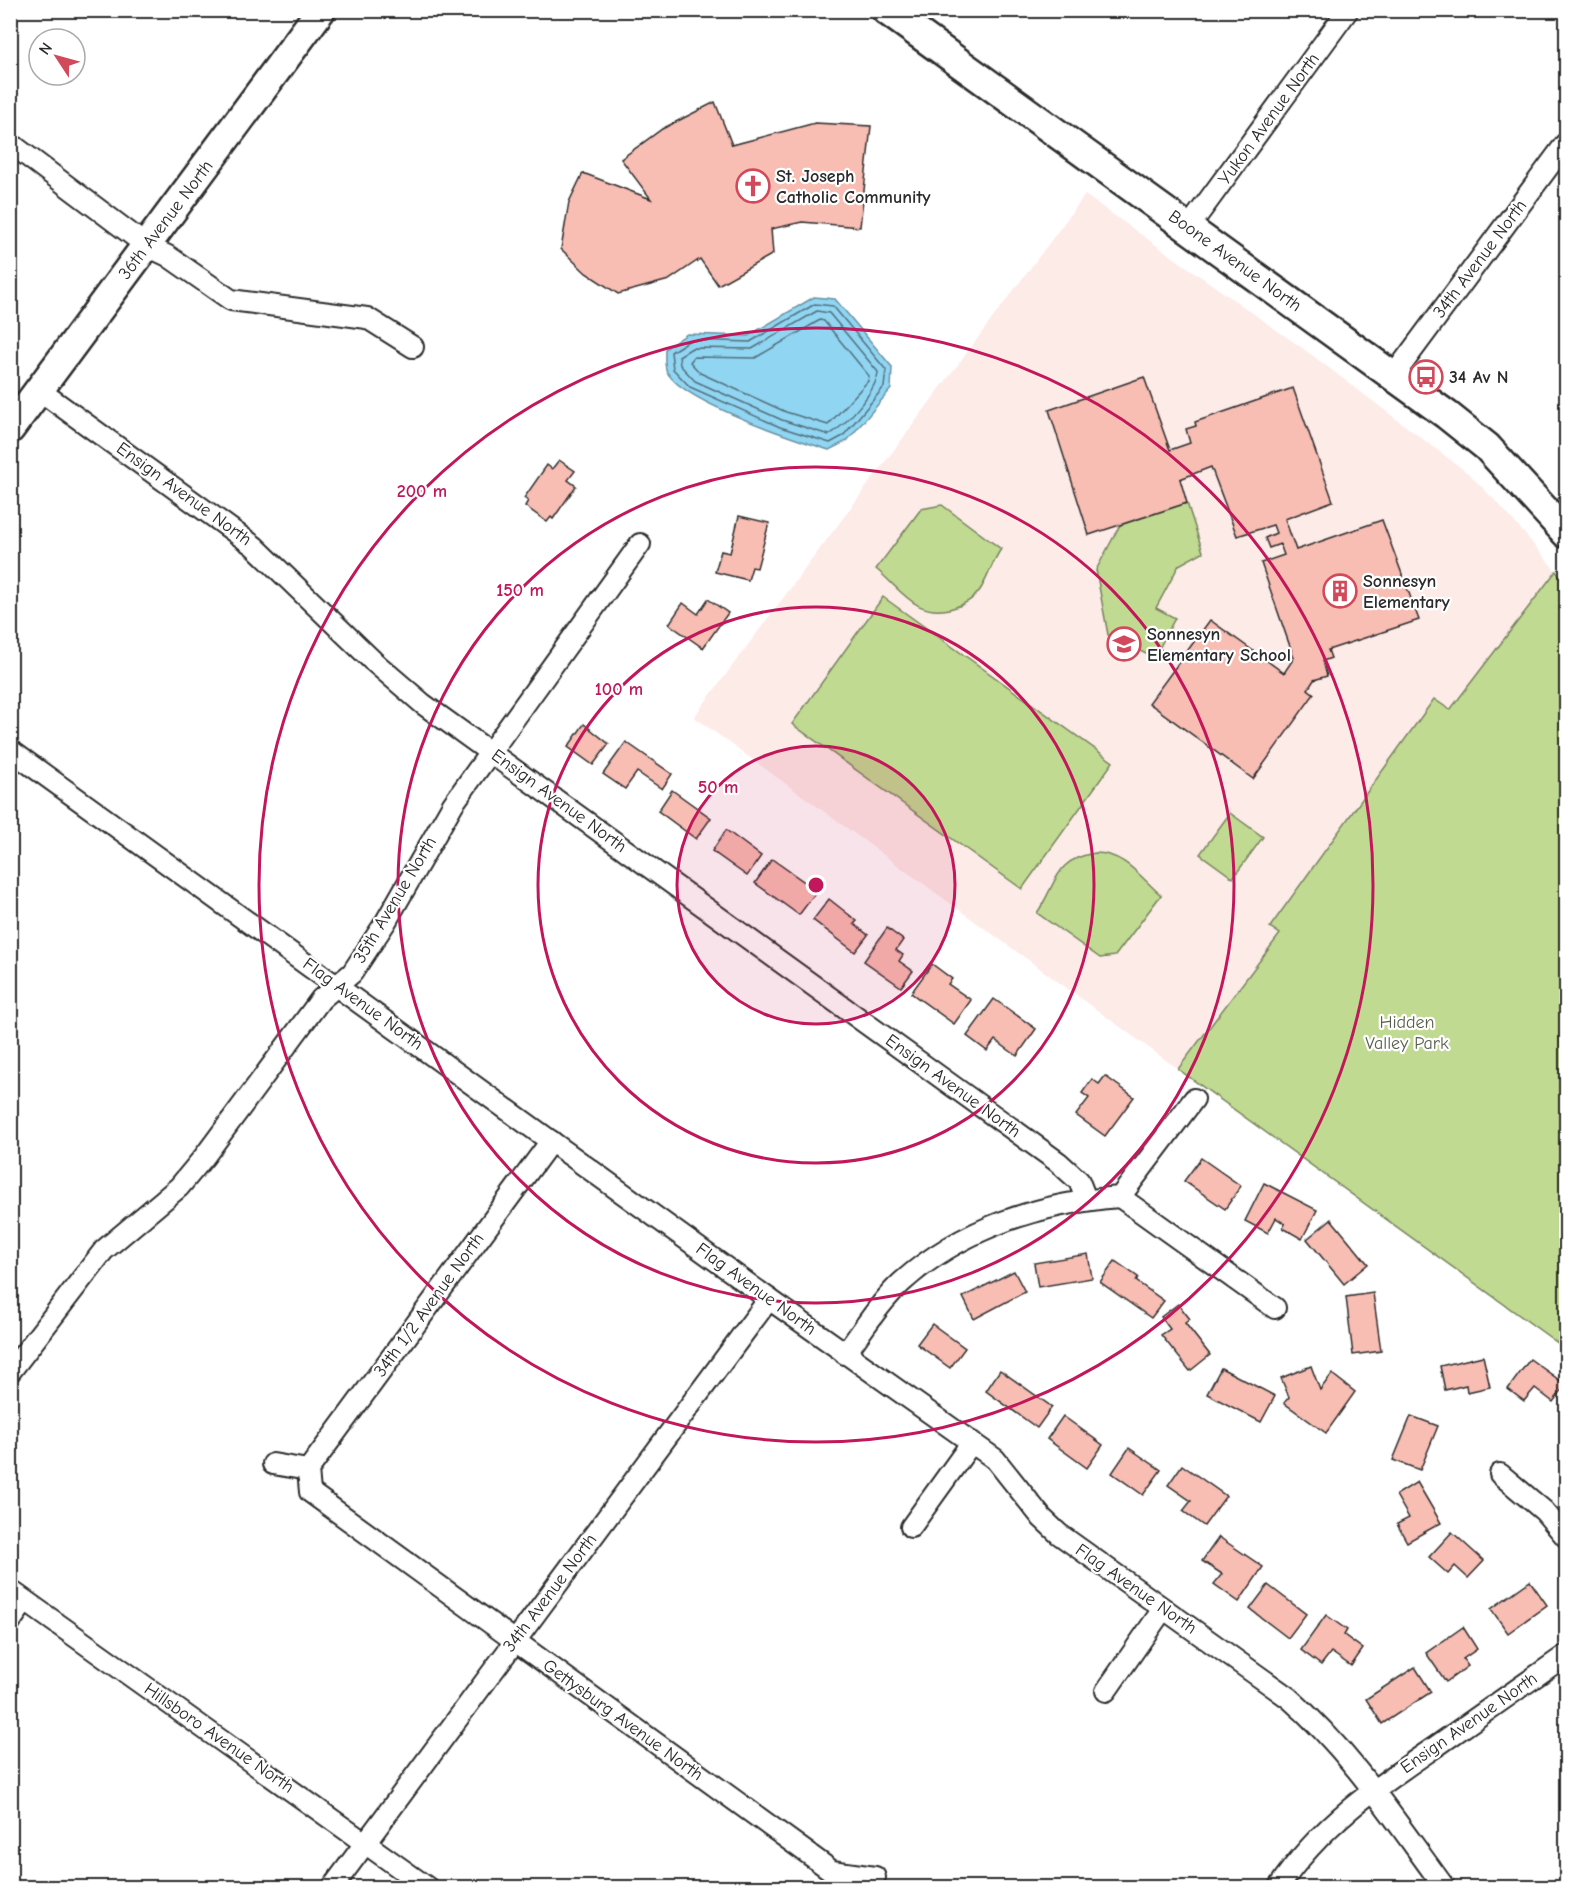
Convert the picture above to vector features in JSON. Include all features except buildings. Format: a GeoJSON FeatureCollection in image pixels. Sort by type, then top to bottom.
{"type":"FeatureCollection","features":[{"type":"Feature","properties":{"kind":"street","name":"36th Avenue North"},"geometry":{"type":"LineString","coordinates":[[10,429],[321,10]]}},
{"type":"Feature","properties":{"kind":"street","name":"Boone Avenue North"},"geometry":{"type":"LineString","coordinates":[[886,10],[1394,375],[1488,447],[1566,532]]}},
{"type":"Feature","properties":{"kind":"street","name":"Yukon Avenue North"},"geometry":{"type":"LineString","coordinates":[[1189,227],[1348,10]]}},
{"type":"Feature","properties":{"kind":"street"},"geometry":{"type":"LineString","coordinates":[[10,143],[147,246],[168,256],[231,300],[367,318],[413,347]]}},
{"type":"Feature","properties":{"kind":"street","name":"34th Avenue North"},"geometry":{"type":"LineString","coordinates":[[1394,375],[1566,143]]}},
{"type":"Feature","properties":{"kind":"street","name":"Ensign Avenue North"},"geometry":{"type":"LineString","coordinates":[[39,390],[254,546],[373,661],[423,704],[1058,1162],[1079,1181],[1086,1199]]}},
{"type":"Feature","properties":{"kind":"street","name":"35th Avenue North"},"geometry":{"type":"LineString","coordinates":[[10,1372],[104,1250],[179,1187],[204,1157],[321,999],[336,984],[352,973],[385,922],[453,804],[640,544]]}},
{"type":"Feature","properties":{"kind":"street","name":"Flag Avenue North"},"geometry":{"type":"LineString","coordinates":[[10,750],[845,1354],[995,1459],[1042,1518],[1059,1534],[1289,1698],[1344,1751],[1445,1887]]}},
{"type":"Feature","properties":{"kind":"street"},"geometry":{"type":"LineString","coordinates":[[1120,1197],[1194,1099]]}},
{"type":"Feature","properties":{"kind":"street","name":"34th 1/2 Avenue North"},"geometry":{"type":"LineString","coordinates":[[308,1470],[551,1141]]}},
{"type":"Feature","properties":{"kind":"street"},"geometry":{"type":"LineString","coordinates":[[845,1354],[901,1283],[939,1252],[980,1231],[1025,1214],[1086,1199],[1120,1197],[1275,1308]]}},
{"type":"Feature","properties":{"kind":"street","name":"34th Avenue North"},"geometry":{"type":"LineString","coordinates":[[332,1887],[769,1299]]}},
{"type":"Feature","properties":{"kind":"street"},"geometry":{"type":"LineString","coordinates":[[911,1527],[972,1442]]}},
{"type":"Feature","properties":{"kind":"street"},"geometry":{"type":"LineString","coordinates":[[273,1464],[308,1470]]}},
{"type":"Feature","properties":{"kind":"street","name":"Gettysburg Avenue North"},"geometry":{"type":"LineString","coordinates":[[308,1470],[310,1492],[832,1871],[875,1877]]}},
{"type":"Feature","properties":{"kind":"street"},"geometry":{"type":"LineString","coordinates":[[1500,1474],[1544,1511],[1566,1537]]}},
{"type":"Feature","properties":{"kind":"street"},"geometry":{"type":"LineString","coordinates":[[10,1622],[18,1596]]}},
{"type":"Feature","properties":{"kind":"street","name":"Hillsboro Avenue North"},"geometry":{"type":"LineString","coordinates":[[18,1596],[428,1887]]}},
{"type":"Feature","properties":{"kind":"street"},"geometry":{"type":"LineString","coordinates":[[1106,1691],[1163,1609]]}},
{"type":"Feature","properties":{"kind":"street","name":"Ensign Avenue North"},"geometry":{"type":"LineString","coordinates":[[1372,1790],[1566,1655]]}},
{"type":"Feature","properties":{"kind":"street"},"geometry":{"type":"LineString","coordinates":[[1278,1887],[1298,1857],[1324,1830],[1372,1790]]}},
{"type":"Feature","properties":{"kind":"shaded area","name":"Sonnesyn Elementary School"},"geometry":{"type":"Polygon","coordinates":[[[1085,195],[1305,350],[1469,474],[1505,511],[1556,571],[1178,1069],[694,717],[1085,195]]]}},
{"type":"Feature","properties":{"kind":"green space"},"geometry":{"type":"Polygon","coordinates":[[[1187,503],[1203,552],[1179,565],[1156,608],[1175,618],[1154,658],[1108,635],[1096,570],[1120,525],[1187,503]]]}},
{"type":"Feature","properties":{"kind":"green space"},"geometry":{"type":"Polygon","coordinates":[[[942,505],[1001,549],[975,596],[961,605],[940,610],[919,606],[876,569],[921,509],[942,505]]]}},
{"type":"Feature","properties":{"kind":"green space","name":"Hidden Valley Park"},"geometry":{"type":"Polygon","coordinates":[[[1556,571],[1566,585],[1566,1349],[1178,1069],[1280,934],[1270,927],[1434,699],[1450,710],[1556,571]]]}},
{"type":"Feature","properties":{"kind":"green space"},"geometry":{"type":"Polygon","coordinates":[[[883,597],[1113,762],[1022,889],[792,724],[883,597]]]}},
{"type":"Feature","properties":{"kind":"green space"},"geometry":{"type":"Polygon","coordinates":[[[1230,813],[1263,837],[1233,878],[1200,854],[1230,813]]]}},
{"type":"Feature","properties":{"kind":"green space"},"geometry":{"type":"Polygon","coordinates":[[[1095,853],[1106,854],[1124,862],[1161,895],[1115,956],[1100,958],[1037,913],[1064,867],[1082,856],[1095,853]]]}},
{"type":"Feature","properties":{"kind":"water"},"geometry":{"type":"Polygon","coordinates":[[[814,297],[835,299],[892,367],[891,389],[847,441],[829,450],[767,428],[716,407],[694,395],[677,384],[667,372],[665,349],[687,334],[748,336],[814,297]]]}},
{"type":"Feature","properties":{"kind":"place","name":"St. Joseph Catholic Community"},"geometry":{"type":"Point","coordinates":[753,186]}},
{"type":"Feature","properties":{"kind":"place","name":"34 Av N"},"geometry":{"type":"Point","coordinates":[1426,377]}},
{"type":"Feature","properties":{"kind":"place","name":"Sonnesyn Elementary"},"geometry":{"type":"Point","coordinates":[1340,591]}},
{"type":"Feature","properties":{"kind":"place","name":"Sonnesyn Elementary School"},"geometry":{"type":"Point","coordinates":[1124,644]}}]}
